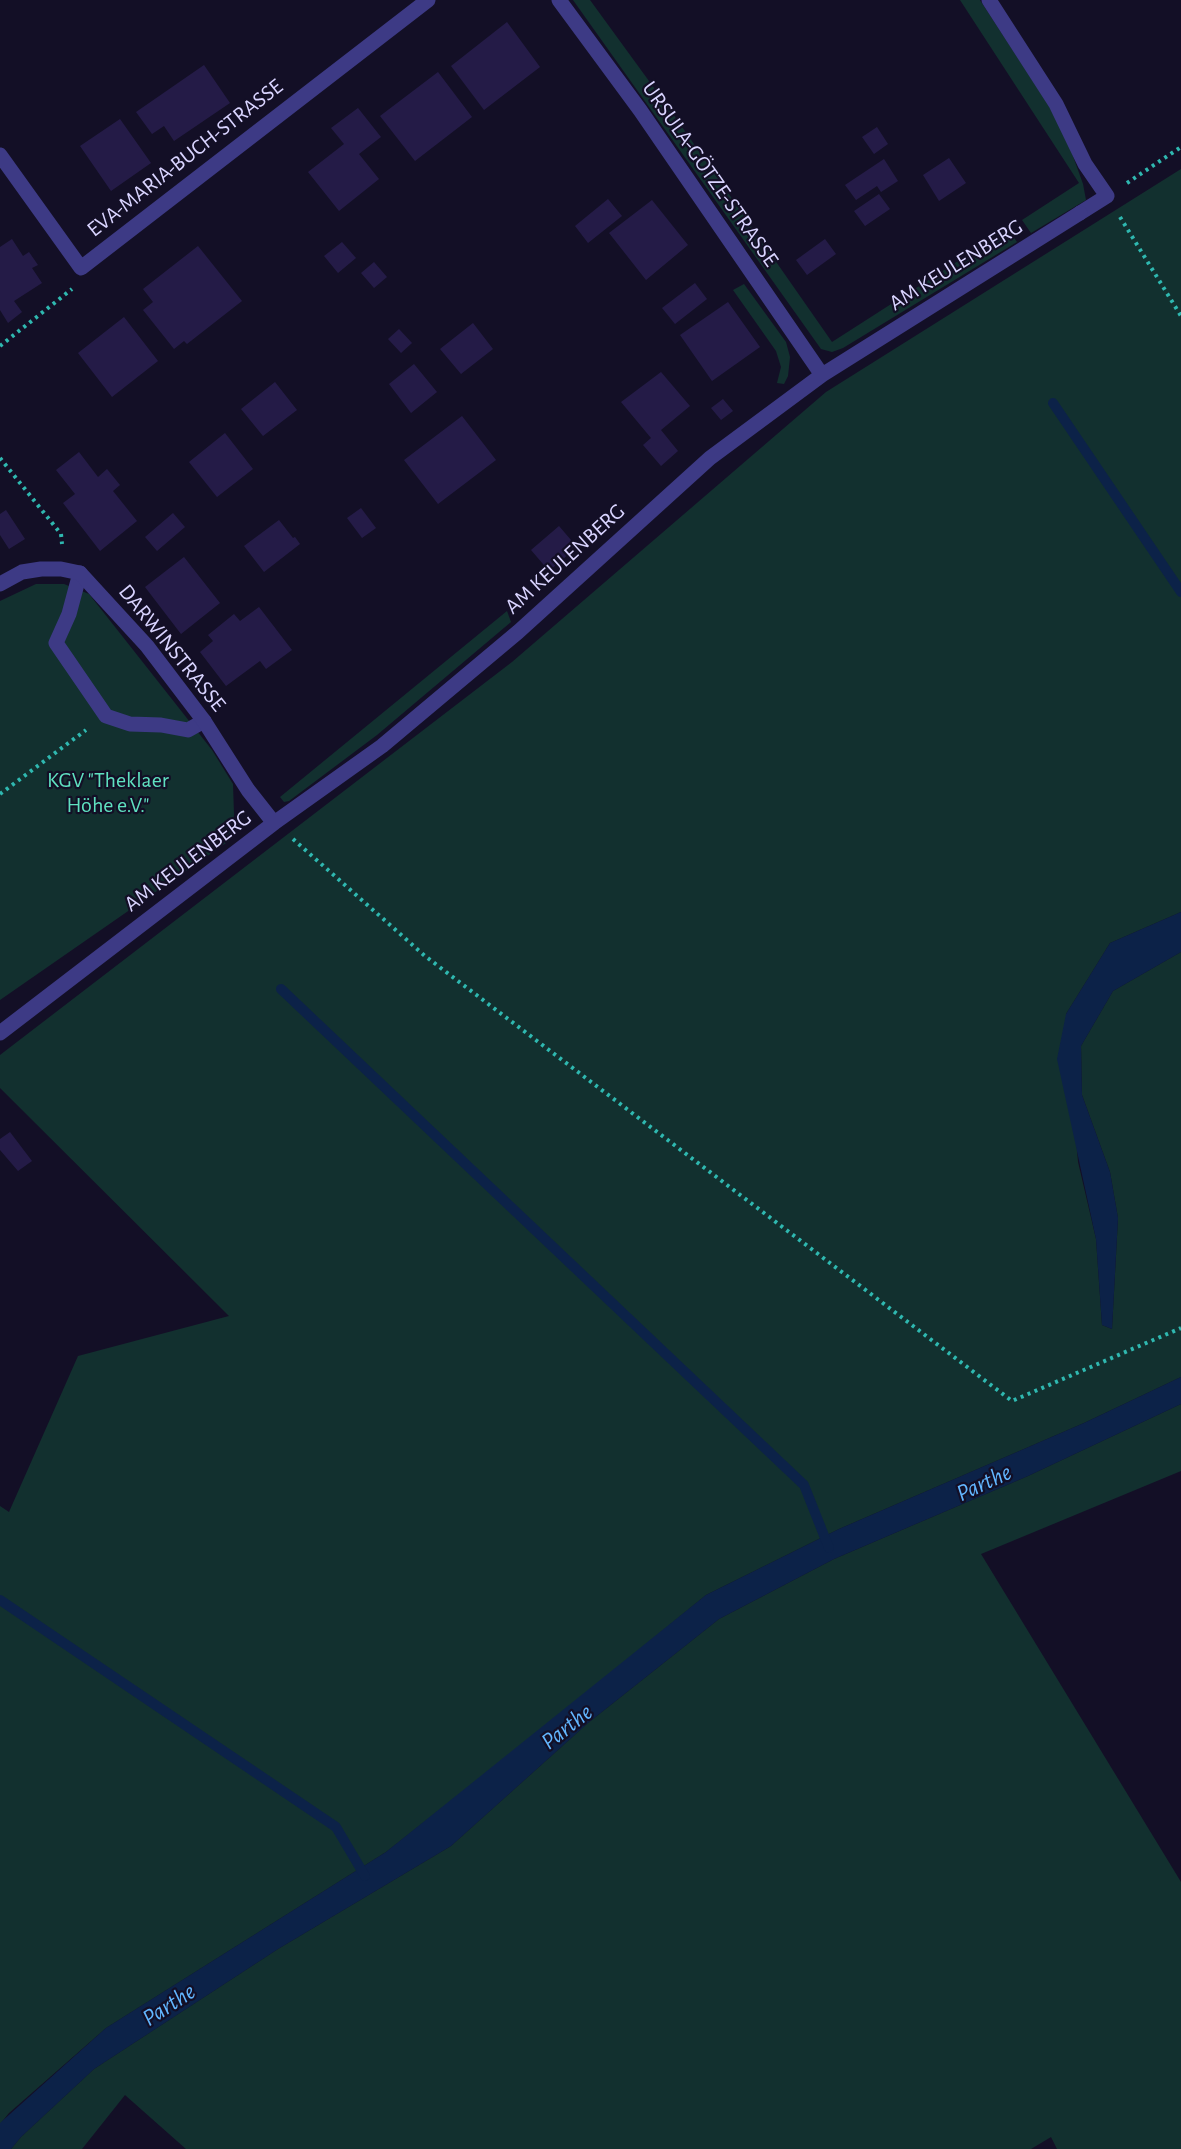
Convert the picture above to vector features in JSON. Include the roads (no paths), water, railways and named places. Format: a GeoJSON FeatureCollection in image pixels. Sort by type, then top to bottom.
{"type":"FeatureCollection","features":[{"type":"Feature","properties":{"kind":"street","name":"EVA-MARIA-BUCH-STRASSE"},"geometry":{"type":"LineString","coordinates":[[0,155],[81,268],[428,0]]}},
{"type":"Feature","properties":{"kind":"street","name":"URSULA-GÖTZE-STRASSE"},"geometry":{"type":"LineString","coordinates":[[559,0],[640,110],[822,375]]}},
{"type":"Feature","properties":{"kind":"street","name":"AM KEULENBERG"},"geometry":{"type":"LineString","coordinates":[[0,1033],[274,823],[382,746],[518,632],[710,458],[822,375],[1107,196],[1085,164],[1056,104],[989,0]]}},
{"type":"Feature","properties":{"kind":"street"},"geometry":{"type":"LineString","coordinates":[[0,584],[22,572],[41,569],[61,568],[80,573],[69,614],[56,643],[106,716],[130,724],[161,725],[188,730],[204,721]]}},
{"type":"Feature","properties":{"kind":"street","name":"DARWINSTRASSE"},"geometry":{"type":"LineString","coordinates":[[80,573],[147,646],[204,721],[248,790],[274,823]]}},
{"type":"Feature","properties":{"kind":"water"},"geometry":{"type":"Polygon","coordinates":[[[1181,912],[1181,952],[1113,991],[1081,1046],[1082,1095],[1110,1172],[1118,1218],[1112,1329],[1102,1325],[1096,1239],[1057,1059],[1066,1014],[1110,943],[1181,912]]]}},
{"type":"Feature","properties":{"kind":"water","name":"Parthe"},"geometry":{"type":"Polygon","coordinates":[[[1181,1377],[1181,1404],[1028,1476],[834,1559],[719,1619],[588,1723],[451,1846],[278,1949],[94,2069],[11,2149],[0,2149],[0,2123],[106,2028],[386,1852],[706,1595],[839,1529],[1084,1423],[1181,1377]]]}},
{"type":"Feature","properties":{"kind":"waterway"},"geometry":{"type":"LineString","coordinates":[[1053,403],[1181,592]]}},
{"type":"Feature","properties":{"kind":"waterway"},"geometry":{"type":"LineString","coordinates":[[281,989],[804,1485],[829,1548]]}},
{"type":"Feature","properties":{"kind":"waterway"},"geometry":{"type":"LineString","coordinates":[[0,1600],[336,1827],[365,1876]]}},
{"type":"Feature","properties":{"kind":"park label","name":"KGV \"Theklaer Höhe e.V.\""},"geometry":{"type":"Point","coordinates":[108,792]}}]}
